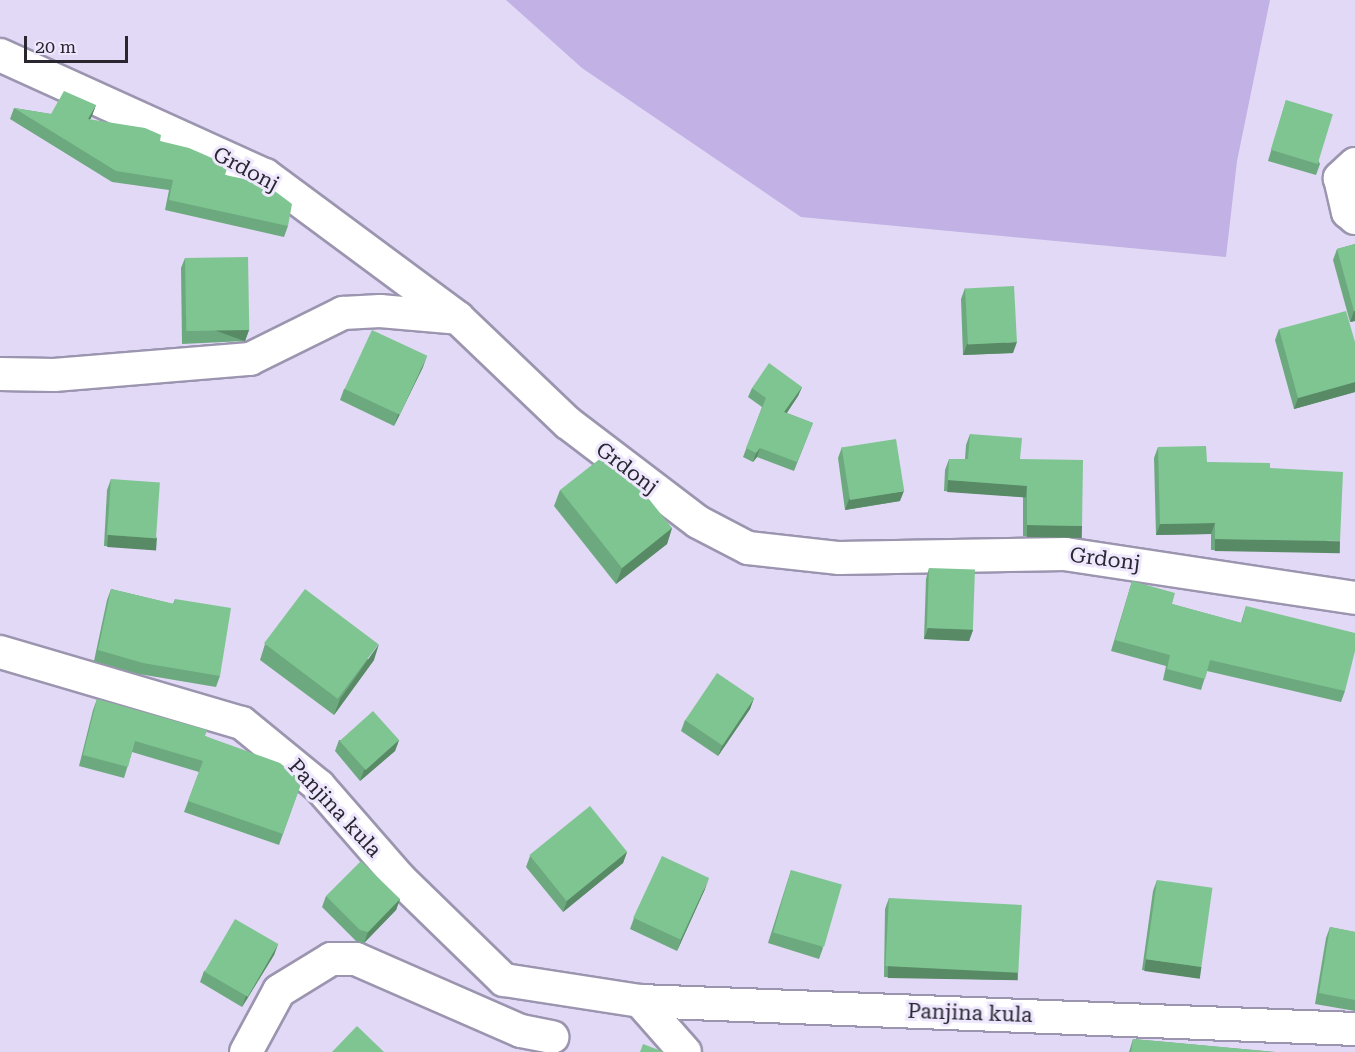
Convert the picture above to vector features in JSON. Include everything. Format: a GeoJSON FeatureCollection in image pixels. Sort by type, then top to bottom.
{"type":"FeatureCollection","features":[{"type":"Feature","properties":{"kind":"street","name":"Grdonj"},"geometry":{"type":"LineString","coordinates":[[0,55],[265,175],[458,318],[568,423],[698,522],[748,548],[839,558],[1065,554],[1355,598]]}},
{"type":"Feature","properties":{"kind":"street"},"geometry":{"type":"LineString","coordinates":[[1355,164],[1340,178],[1348,212],[1355,218]]}},
{"type":"Feature","properties":{"kind":"street"},"geometry":{"type":"LineString","coordinates":[[0,374],[54,375],[250,359],[343,313],[380,311],[458,318]]}},
{"type":"Feature","properties":{"kind":"street","name":"Panjina kula"},"geometry":{"type":"LineString","coordinates":[[0,652],[242,723],[319,786],[400,879],[504,980],[640,1001],[1304,1040],[1355,1029]]}},
{"type":"Feature","properties":{"kind":"street"},"geometry":{"type":"LineString","coordinates":[[246,1052],[279,991],[331,959],[357,959],[558,1045]]}},
{"type":"Feature","properties":{"kind":"street"},"geometry":{"type":"LineString","coordinates":[[504,980],[558,1045]]}},
{"type":"Feature","properties":{"kind":"street"},"geometry":{"type":"LineString","coordinates":[[640,1001],[685,1052]]}},
{"type":"Feature","properties":{"kind":"shaded area"},"geometry":{"type":"Polygon","coordinates":[[[506,0],[1270,0],[1237,161],[1226,257],[801,217],[582,68],[506,0]]]}},
{"type":"Feature","properties":{"kind":"building"},"geometry":{"type":"Polygon","coordinates":[[[64,91],[96,105],[88,119],[145,128],[161,135],[160,141],[189,148],[228,165],[225,175],[264,183],[292,204],[288,226],[169,200],[173,180],[116,171],[14,108],[51,114],[64,91]]]}},
{"type":"Feature","properties":{"kind":"building"},"geometry":{"type":"Polygon","coordinates":[[[1286,100],[1333,114],[1318,164],[1271,150],[1286,100]]]}},
{"type":"Feature","properties":{"kind":"building"},"geometry":{"type":"Polygon","coordinates":[[[1355,244],[1355,311],[1354,311],[1337,249],[1355,244]]]}},
{"type":"Feature","properties":{"kind":"building"},"geometry":{"type":"Polygon","coordinates":[[[248,257],[249,330],[186,331],[185,258],[248,257]]]}},
{"type":"Feature","properties":{"kind":"building"},"geometry":{"type":"Polygon","coordinates":[[[1014,286],[1017,342],[968,344],[965,289],[1014,286]]]}},
{"type":"Feature","properties":{"kind":"building"},"geometry":{"type":"Polygon","coordinates":[[[1346,311],[1355,342],[1355,382],[1298,398],[1279,329],[1346,311]]]}},
{"type":"Feature","properties":{"kind":"building"},"geometry":{"type":"Polygon","coordinates":[[[372,330],[427,356],[400,415],[345,389],[372,330]]]}},
{"type":"Feature","properties":{"kind":"building"},"geometry":{"type":"Polygon","coordinates":[[[769,363],[802,387],[784,412],[813,423],[797,462],[760,448],[756,453],[746,448],[766,398],[752,388],[769,363]]]}},
{"type":"Feature","properties":{"kind":"building"},"geometry":{"type":"Polygon","coordinates":[[[970,434],[1022,438],[1020,459],[1083,460],[1082,526],[1027,525],[1027,486],[948,480],[949,459],[968,459],[970,434]]]}},
{"type":"Feature","properties":{"kind":"building"},"geometry":{"type":"Polygon","coordinates":[[[896,439],[904,491],[850,500],[842,448],[896,439]]]}},
{"type":"Feature","properties":{"kind":"building"},"geometry":{"type":"Polygon","coordinates":[[[1206,446],[1207,462],[1270,463],[1270,468],[1343,472],[1340,541],[1215,539],[1215,523],[1160,524],[1158,447],[1206,446]]]}},
{"type":"Feature","properties":{"kind":"building"},"geometry":{"type":"Polygon","coordinates":[[[606,454],[625,469],[672,528],[622,568],[560,490],[606,454]]]}},
{"type":"Feature","properties":{"kind":"building"},"geometry":{"type":"Polygon","coordinates":[[[111,479],[160,482],[156,538],[107,535],[111,479]]]}},
{"type":"Feature","properties":{"kind":"building"},"geometry":{"type":"Polygon","coordinates":[[[929,568],[975,570],[973,630],[927,628],[929,568]]]}},
{"type":"Feature","properties":{"kind":"building"},"geometry":{"type":"Polygon","coordinates":[[[1132,581],[1175,593],[1172,604],[1242,623],[1246,606],[1355,633],[1355,651],[1345,691],[1210,660],[1205,679],[1167,669],[1170,655],[1115,640],[1132,581]]]}},
{"type":"Feature","properties":{"kind":"building"},"geometry":{"type":"Polygon","coordinates":[[[111,589],[174,604],[175,599],[231,608],[220,676],[143,663],[98,650],[111,589]]]}},
{"type":"Feature","properties":{"kind":"building"},"geometry":{"type":"Polygon","coordinates":[[[305,589],[378,644],[338,699],[264,643],[305,589]]]}},
{"type":"Feature","properties":{"kind":"building"},"geometry":{"type":"Polygon","coordinates":[[[717,673],[754,698],[722,745],[685,720],[717,673]]]}},
{"type":"Feature","properties":{"kind":"building"},"geometry":{"type":"Polygon","coordinates":[[[97,699],[207,730],[205,736],[280,763],[302,781],[283,834],[188,801],[203,761],[135,741],[128,767],[83,755],[97,699]]]}},
{"type":"Feature","properties":{"kind":"building"},"geometry":{"type":"Polygon","coordinates":[[[373,711],[399,740],[366,770],[340,741],[373,711]]]}},
{"type":"Feature","properties":{"kind":"building"},"geometry":{"type":"Polygon","coordinates":[[[590,806],[627,852],[567,901],[529,855],[590,806]]]}},
{"type":"Feature","properties":{"kind":"building"},"geometry":{"type":"Polygon","coordinates":[[[662,856],[709,878],[680,940],[633,918],[662,856]]]}},
{"type":"Feature","properties":{"kind":"building"},"geometry":{"type":"Polygon","coordinates":[[[361,861],[400,899],[368,932],[360,930],[326,896],[361,861]]]}},
{"type":"Feature","properties":{"kind":"building"},"geometry":{"type":"Polygon","coordinates":[[[791,870],[842,885],[824,947],[773,932],[791,870]]]}},
{"type":"Feature","properties":{"kind":"building"},"geometry":{"type":"Polygon","coordinates":[[[1157,880],[1212,888],[1201,967],[1146,959],[1157,880]]]}},
{"type":"Feature","properties":{"kind":"building"},"geometry":{"type":"Polygon","coordinates":[[[889,898],[1022,905],[1018,973],[885,966],[889,898]]]}},
{"type":"Feature","properties":{"kind":"building"},"geometry":{"type":"Polygon","coordinates":[[[235,919],[278,944],[248,997],[204,972],[235,919]]]}},
{"type":"Feature","properties":{"kind":"building"},"geometry":{"type":"Polygon","coordinates":[[[1330,927],[1355,932],[1355,1000],[1319,993],[1330,927]]]}},
{"type":"Feature","properties":{"kind":"building"},"geometry":{"type":"Polygon","coordinates":[[[357,1026],[384,1052],[332,1052],[357,1026]]]}},
{"type":"Feature","properties":{"kind":"building"},"geometry":{"type":"Polygon","coordinates":[[[1133,1039],[1275,1052],[1131,1052],[1133,1039]]]}},
{"type":"Feature","properties":{"kind":"building"},"geometry":{"type":"Polygon","coordinates":[[[643,1044],[664,1052],[640,1052],[643,1044]]]}}]}
